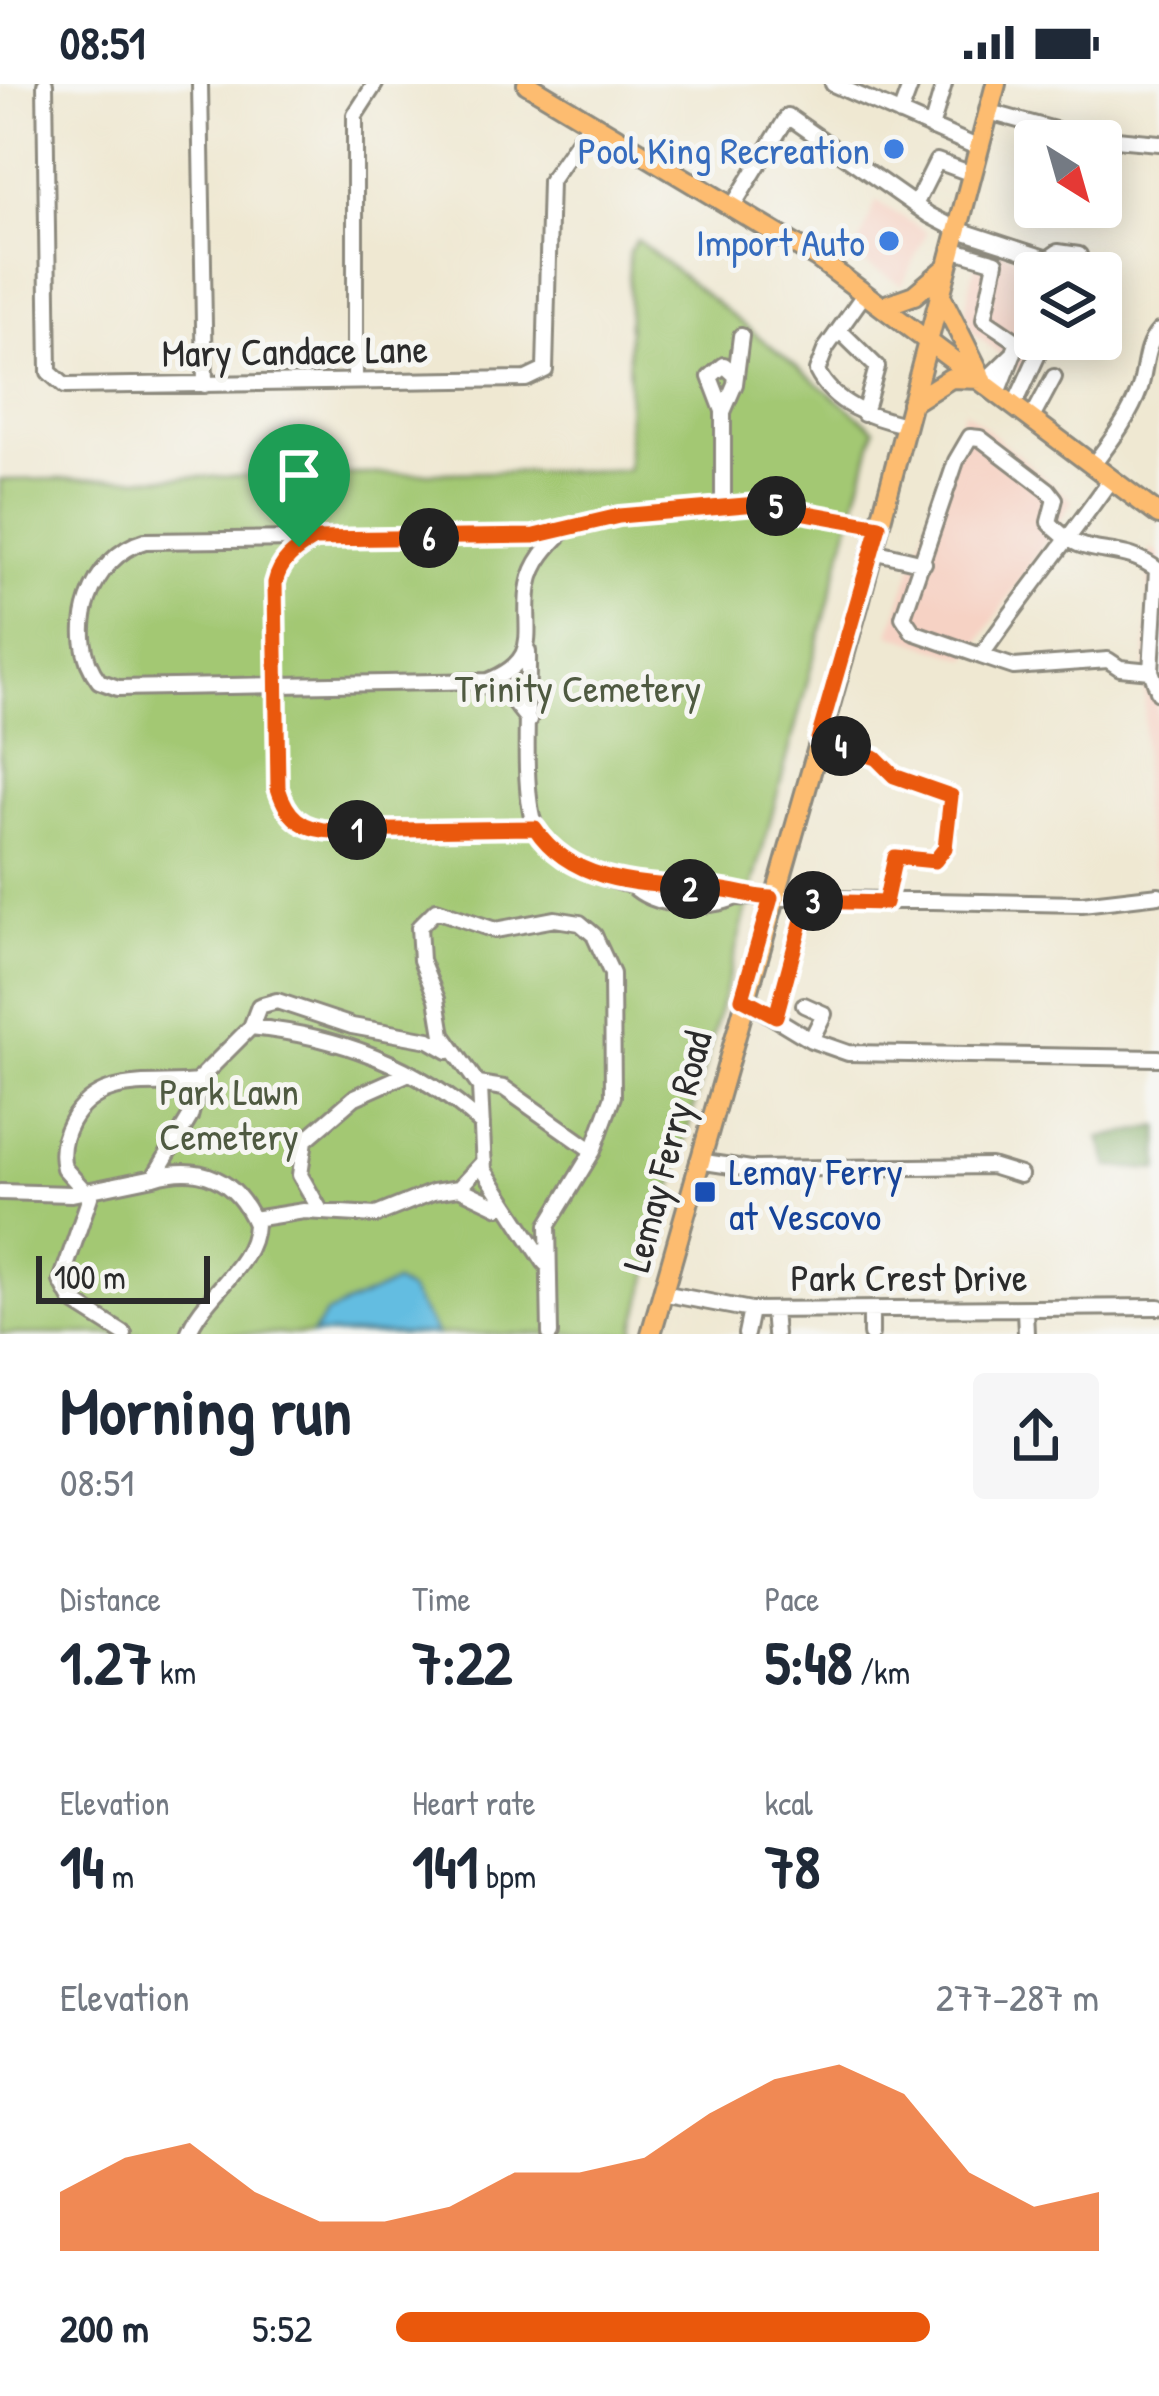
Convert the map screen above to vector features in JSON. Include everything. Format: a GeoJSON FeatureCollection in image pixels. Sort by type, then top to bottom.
{"type":"FeatureCollection","features":[{"type":"Feature","properties":{"kind":"main road"},"geometry":{"type":"LineString","coordinates":[[527,84],[734,204],[865,293],[1159,515]]}},
{"type":"Feature","properties":{"kind":"main road","name":"Lemay Ferry Road"},"geometry":{"type":"LineString","coordinates":[[651,1334],[742,998],[873,551],[996,84]]}},
{"type":"Feature","properties":{"kind":"main road"},"geometry":{"type":"LineString","coordinates":[[883,306],[914,295],[945,269]]}},
{"type":"Feature","properties":{"kind":"main road"},"geometry":{"type":"LineString","coordinates":[[939,292],[989,384]]}},
{"type":"Feature","properties":{"kind":"main road"},"geometry":{"type":"LineString","coordinates":[[911,403],[952,379],[989,384]]}},
{"type":"Feature","properties":{"kind":"street","name":"Mary Candace Lane"},"geometry":{"type":"LineString","coordinates":[[45,84],[50,372],[65,386],[526,379],[545,370],[550,181],[591,122]]}},
{"type":"Feature","properties":{"kind":"street"},"geometry":{"type":"LineString","coordinates":[[200,84],[205,386]]}},
{"type":"Feature","properties":{"kind":"street"},"geometry":{"type":"LineString","coordinates":[[355,381],[356,115],[375,84]]}},
{"type":"Feature","properties":{"kind":"street"},"geometry":{"type":"LineString","coordinates":[[833,84],[979,148]]}},
{"type":"Feature","properties":{"kind":"street"},"geometry":{"type":"LineString","coordinates":[[899,114],[911,84]]}},
{"type":"Feature","properties":{"kind":"street"},"geometry":{"type":"LineString","coordinates":[[932,128],[944,84]]}},
{"type":"Feature","properties":{"kind":"street"},"geometry":{"type":"LineString","coordinates":[[988,112],[1072,135],[1159,143]]}},
{"type":"Feature","properties":{"kind":"street"},"geometry":{"type":"LineString","coordinates":[[734,204],[788,116],[915,205],[953,239],[996,262],[981,310],[991,326],[1018,342],[989,384]]}},
{"type":"Feature","properties":{"kind":"street"},"geometry":{"type":"LineString","coordinates":[[915,205],[937,161],[972,173]]}},
{"type":"Feature","properties":{"kind":"street"},"geometry":{"type":"LineString","coordinates":[[953,239],[1015,252]]}},
{"type":"Feature","properties":{"kind":"street"},"geometry":{"type":"LineString","coordinates":[[865,293],[817,371],[837,396],[864,414],[905,425]]}},
{"type":"Feature","properties":{"kind":"street"},"geometry":{"type":"LineString","coordinates":[[839,330],[877,367],[864,414]]}},
{"type":"Feature","properties":{"kind":"street"},"geometry":{"type":"LineString","coordinates":[[1093,465],[1124,423],[1140,387],[1150,341],[1159,332]]}},
{"type":"Feature","properties":{"kind":"street"},"geometry":{"type":"LineString","coordinates":[[723,506],[723,412],[736,376],[741,336]]}},
{"type":"Feature","properties":{"kind":"street"},"geometry":{"type":"LineString","coordinates":[[1016,404],[1036,360]]}},
{"type":"Feature","properties":{"kind":"street"},"geometry":{"type":"LineString","coordinates":[[723,412],[710,377],[724,365],[736,376]]}},
{"type":"Feature","properties":{"kind":"street"},"geometry":{"type":"LineString","coordinates":[[1032,418],[1054,377]]}},
{"type":"Feature","properties":{"kind":"street"},"geometry":{"type":"LineString","coordinates":[[1151,671],[1120,668],[1108,660],[1014,667],[913,632],[902,617],[956,461],[970,437],[980,438],[1048,490],[1055,499],[1049,522],[1066,542],[1141,557],[1158,570],[1151,671],[1159,693]]}},
{"type":"Feature","properties":{"kind":"street"},"geometry":{"type":"LineString","coordinates":[[981,656],[1111,479]]}},
{"type":"Feature","properties":{"kind":"street"},"geometry":{"type":"LineString","coordinates":[[530,722],[500,688],[469,684],[106,687],[94,675],[84,651],[87,605],[116,553],[145,541],[534,536],[619,516],[723,506],[810,510],[879,526]]}},
{"type":"Feature","properties":{"kind":"street"},"geometry":{"type":"LineString","coordinates":[[535,828],[528,646],[532,576],[542,554],[566,530]]}},
{"type":"Feature","properties":{"kind":"street"},"geometry":{"type":"LineString","coordinates":[[277,573],[314,539]]}},
{"type":"Feature","properties":{"kind":"street"},"geometry":{"type":"LineString","coordinates":[[273,540],[278,788],[283,804],[302,825],[332,831],[535,828],[571,860],[632,885],[723,889],[736,897],[1082,904],[1159,895]]}},
{"type":"Feature","properties":{"kind":"street"},"geometry":{"type":"LineString","coordinates":[[873,551],[924,563]]}},
{"type":"Feature","properties":{"kind":"street"},"geometry":{"type":"LineString","coordinates":[[469,684],[503,675],[528,646]]}},
{"type":"Feature","properties":{"kind":"street"},"geometry":{"type":"LineString","coordinates":[[818,739],[876,758],[894,776],[951,796],[945,848],[935,861],[895,857],[885,903]]}},
{"type":"Feature","properties":{"kind":"street"},"geometry":{"type":"LineString","coordinates":[[776,1016],[807,901]]}},
{"type":"Feature","properties":{"kind":"street"},"geometry":{"type":"LineString","coordinates":[[452,1054],[421,960],[422,919],[445,911],[508,931],[556,919],[580,923],[605,956],[615,991],[613,1096],[593,1151],[548,1225],[545,1263],[550,1334]]}},
{"type":"Feature","properties":{"kind":"street"},"geometry":{"type":"LineString","coordinates":[[742,998],[811,1040],[872,1056],[1159,1058]]}},
{"type":"Feature","properties":{"kind":"street"},"geometry":{"type":"LineString","coordinates":[[154,1177],[190,1118],[199,1082],[219,1054],[251,1027],[259,1006],[278,1000],[352,1026],[429,1040],[452,1054],[478,1084],[484,1161],[508,1214],[545,1263]]}},
{"type":"Feature","properties":{"kind":"street"},"geometry":{"type":"LineString","coordinates":[[804,1005],[824,1014],[811,1040]]}},
{"type":"Feature","properties":{"kind":"street"},"geometry":{"type":"LineString","coordinates":[[251,1027],[338,1040],[409,1073],[482,1124]]}},
{"type":"Feature","properties":{"kind":"street"},"geometry":{"type":"LineString","coordinates":[[320,1210],[300,1175],[305,1140],[355,1097],[409,1073]]}},
{"type":"Feature","properties":{"kind":"street"},"geometry":{"type":"LineString","coordinates":[[124,1334],[101,1328],[72,1301],[61,1281],[67,1251],[88,1209],[88,1190],[64,1168],[62,1150],[70,1123],[90,1098],[120,1085],[199,1082]]}},
{"type":"Feature","properties":{"kind":"street"},"geometry":{"type":"LineString","coordinates":[[478,1084],[504,1088],[593,1151]]}},
{"type":"Feature","properties":{"kind":"street"},"geometry":{"type":"LineString","coordinates":[[459,1188],[484,1161]]}},
{"type":"Feature","properties":{"kind":"street"},"geometry":{"type":"LineString","coordinates":[[698,1161],[751,1169],[992,1166],[1020,1175]]}},
{"type":"Feature","properties":{"kind":"street"},"geometry":{"type":"LineString","coordinates":[[0,1192],[88,1190],[184,1170],[222,1180],[253,1219],[249,1251],[197,1312],[188,1334]]}},
{"type":"Feature","properties":{"kind":"street"},"geometry":{"type":"LineString","coordinates":[[253,1219],[320,1210],[376,1215],[433,1192],[459,1188],[508,1214]]}},
{"type":"Feature","properties":{"kind":"street","name":"Park Crest Drive"},"geometry":{"type":"LineString","coordinates":[[662,1293],[751,1310],[1159,1307]]}},
{"type":"Feature","properties":{"kind":"street"},"geometry":{"type":"LineString","coordinates":[[1025,1309],[1026,1334]]}},
{"type":"Feature","properties":{"kind":"street"},"geometry":{"type":"LineString","coordinates":[[746,1334],[751,1310]]}},
{"type":"Feature","properties":{"kind":"street"},"geometry":{"type":"LineString","coordinates":[[773,1310],[775,1334]]}},
{"type":"Feature","properties":{"kind":"street"},"geometry":{"type":"LineString","coordinates":[[871,1310],[871,1334]]}},
{"type":"Feature","properties":{"kind":"shaded area"},"geometry":{"type":"Polygon","coordinates":[[[876,201],[927,232],[902,285],[854,257],[876,201]]]}},
{"type":"Feature","properties":{"kind":"shaded area"},"geometry":{"type":"Polygon","coordinates":[[[979,245],[1014,255],[1014,360],[1027,360],[1023,373],[973,333],[965,310],[979,245]]]}},
{"type":"Feature","properties":{"kind":"shaded area"},"geometry":{"type":"Polygon","coordinates":[[[964,410],[1072,501],[968,659],[890,634],[964,410]]]}},
{"type":"Feature","properties":{"kind":"shaded area"},"geometry":{"type":"Polygon","coordinates":[[[1150,548],[1159,555],[1156,882],[1141,807],[1150,548]]]}},
{"type":"Feature","properties":{"kind":"green space"},"geometry":{"type":"Polygon","coordinates":[[[637,240],[875,429],[633,1334],[0,1334],[0,480],[628,470],[629,252],[637,240]]]}},
{"type":"Feature","properties":{"kind":"green space"},"geometry":{"type":"Polygon","coordinates":[[[1159,1126],[1159,1170],[1109,1167],[1100,1138],[1159,1126]]]}},
{"type":"Feature","properties":{"kind":"water"},"geometry":{"type":"Polygon","coordinates":[[[395,1283],[409,1291],[437,1334],[312,1334],[326,1314],[395,1283]]]}},
{"type":"Feature","properties":{"kind":"place","name":"Pool King Recreation"},"geometry":{"type":"Point","coordinates":[894,149]}},
{"type":"Feature","properties":{"kind":"place","name":"Import Auto"},"geometry":{"type":"Point","coordinates":[889,241]}},
{"type":"Feature","properties":{"kind":"place","name":"Lemay Ferry at Vescovo"},"geometry":{"type":"Point","coordinates":[705,1192]}},
{"type":"Feature","properties":{"kind":"route"},"geometry":{"type":"LineString","coordinates":[[757,504],[879,526],[818,739],[876,758],[894,776],[951,796],[945,848],[935,861],[895,857],[886,878],[885,903],[807,901],[776,1016],[742,998],[771,898],[736,897],[723,889],[632,885],[571,860],[535,828],[332,831],[302,825],[290,816],[278,788],[275,583],[283,563],[299,547],[314,539],[534,536],[619,516],[757,504]]}},
{"type":"Feature","properties":{"kind":"park label","name":"Trinity Cemetery"},"geometry":{"type":"Point","coordinates":[578,687]}},
{"type":"Feature","properties":{"kind":"park label","name":"Park Lawn Cemetery"},"geometry":{"type":"Point","coordinates":[229,1112]}}]}
